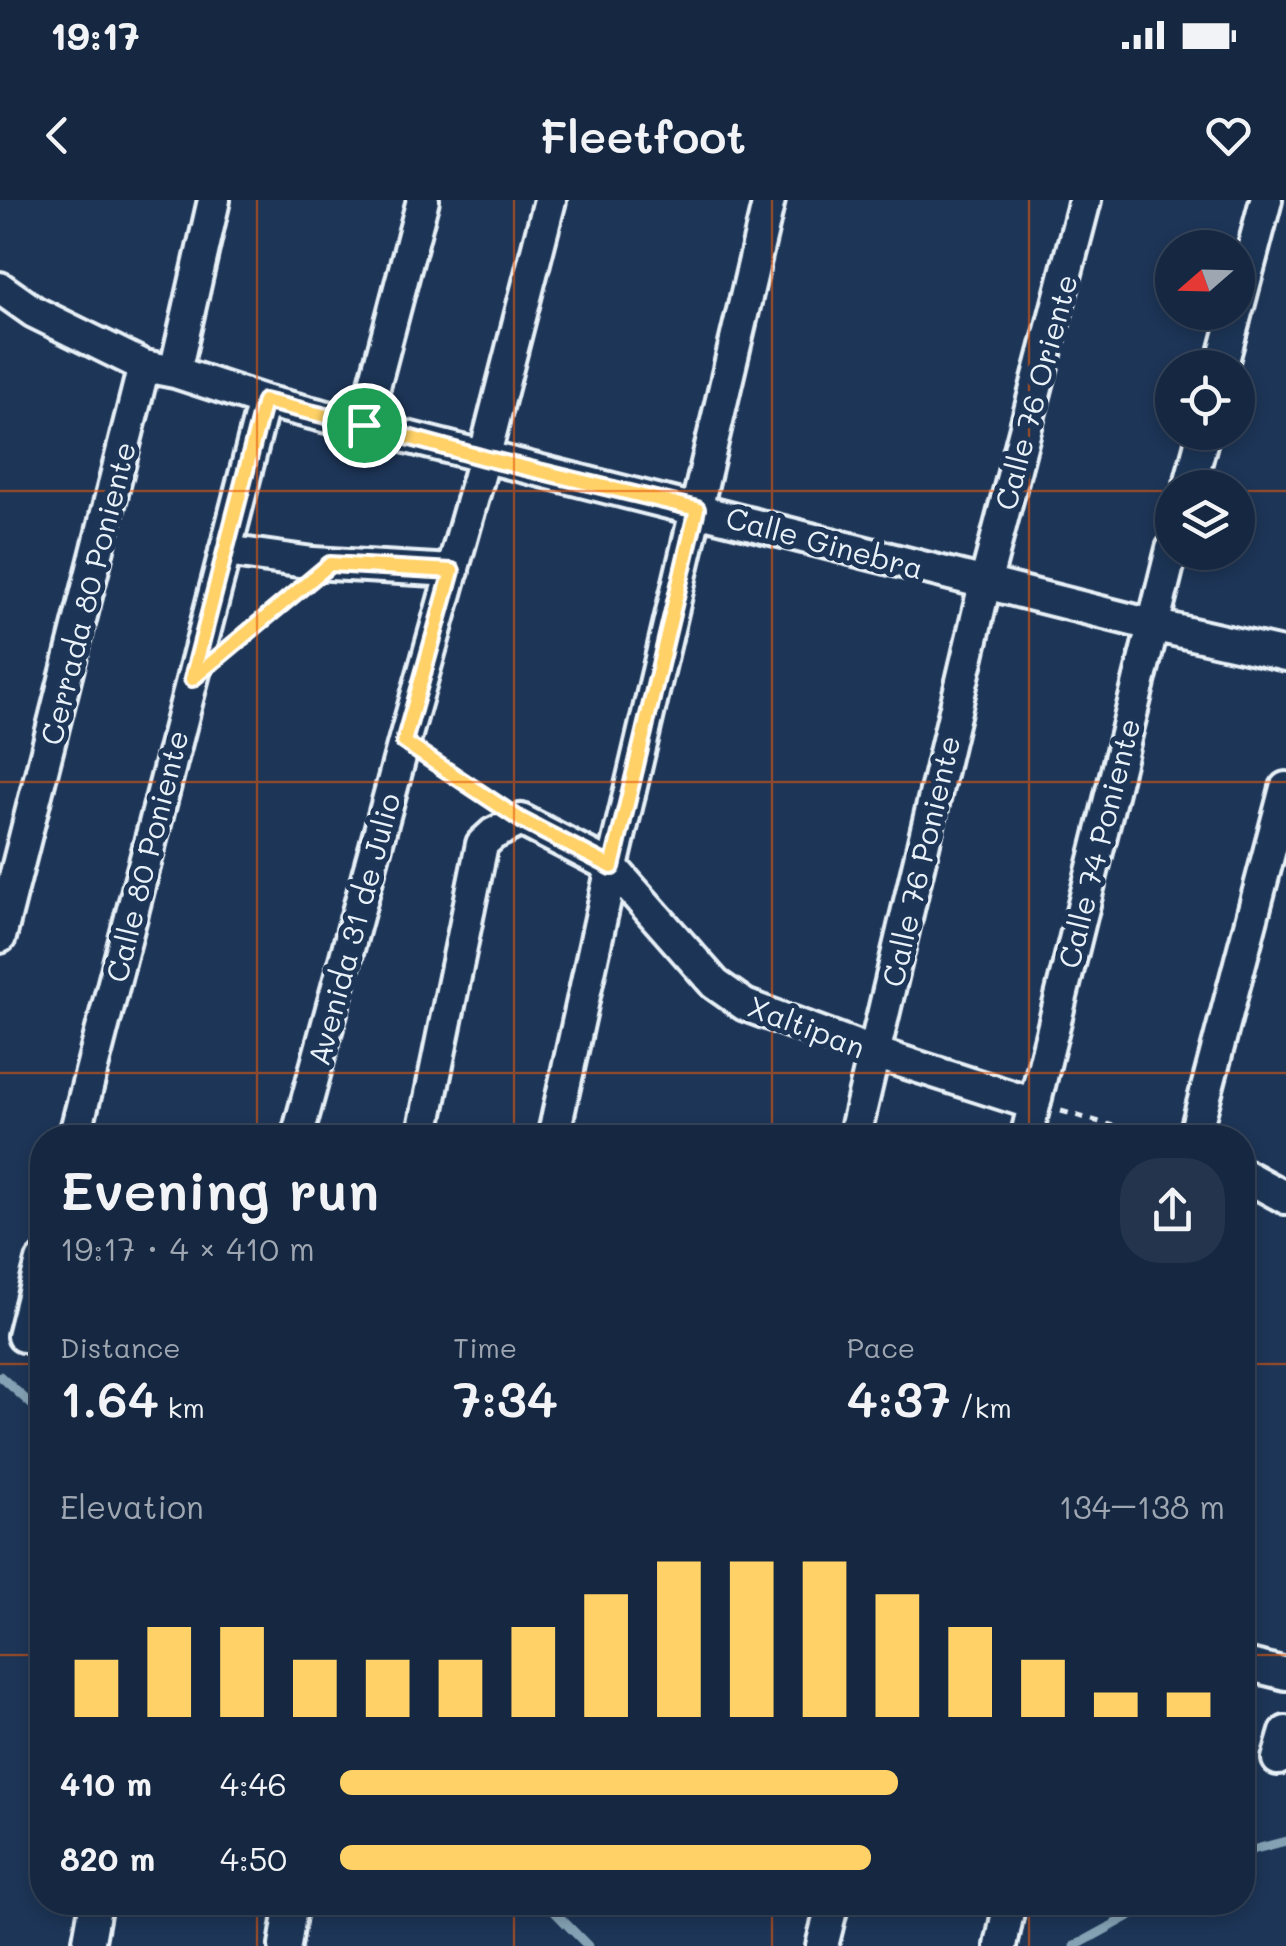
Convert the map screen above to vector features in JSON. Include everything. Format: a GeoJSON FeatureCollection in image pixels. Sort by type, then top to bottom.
{"type":"FeatureCollection","features":[{"type":"Feature","properties":{"kind":"street"},"geometry":{"type":"LineString","coordinates":[[175,372],[214,200]]}},
{"type":"Feature","properties":{"kind":"street"},"geometry":{"type":"LineString","coordinates":[[364,425],[423,200]]}},
{"type":"Feature","properties":{"kind":"street","name":"Avenida 31 de Julio"},"geometry":{"type":"LineString","coordinates":[[301,1125],[484,458],[550,200]]}},
{"type":"Feature","properties":{"kind":"street"},"geometry":{"type":"LineString","coordinates":[[556,1125],[612,867],[770,200]]}},
{"type":"Feature","properties":{"kind":"street","name":"Calle 76 Oriente"},"geometry":{"type":"LineString","coordinates":[[985,584],[1084,200]]}},
{"type":"Feature","properties":{"kind":"street"},"geometry":{"type":"LineString","coordinates":[[1255,242],[1266,200]]}},
{"type":"Feature","properties":{"kind":"street","name":"Calle Ginebra"},"geometry":{"type":"LineString","coordinates":[[0,288],[34,312],[144,366],[264,401],[1152,626],[1286,654]]}},
{"type":"Feature","properties":{"kind":"street","name":"Calle Ginebra"},"geometry":{"type":"LineString","coordinates":[[0,312],[34,312]]}},
{"type":"Feature","properties":{"kind":"street","name":"Cerrada 80 Poniente"},"geometry":{"type":"LineString","coordinates":[[0,937],[144,366]]}},
{"type":"Feature","properties":{"kind":"street","name":"Calle 80 Poniente"},"geometry":{"type":"LineString","coordinates":[[77,1125],[264,401]]}},
{"type":"Feature","properties":{"kind":"street"},"geometry":{"type":"LineString","coordinates":[[225,551],[330,564],[452,571]]}},
{"type":"Feature","properties":{"kind":"street","name":"Calle 74 Poniente"},"geometry":{"type":"LineString","coordinates":[[1029,1125],[1167,570]]}},
{"type":"Feature","properties":{"kind":"street","name":"Calle 76 Poniente"},"geometry":{"type":"LineString","coordinates":[[857,1125],[985,584]]}},
{"type":"Feature","properties":{"kind":"street"},"geometry":{"type":"LineString","coordinates":[[1197,1125],[1286,788]]}},
{"type":"Feature","properties":{"kind":"street"},"geometry":{"type":"LineString","coordinates":[[425,1125],[482,844],[521,820]]}},
{"type":"Feature","properties":{"kind":"street","name":"Xaltipan"},"geometry":{"type":"LineString","coordinates":[[521,820],[612,867],[715,984],[745,1005],[874,1053],[1034,1104]]}},
{"type":"Feature","properties":{"kind":"street"},"geometry":{"type":"LineString","coordinates":[[1255,1181],[1286,1198]]}},
{"type":"Feature","properties":{"kind":"street"},"geometry":{"type":"LineString","coordinates":[[23,1336],[30,1308]]}},
{"type":"Feature","properties":{"kind":"street"},"geometry":{"type":"LineString","coordinates":[[1255,1667],[1286,1674]]}},
{"type":"Feature","properties":{"kind":"street"},"geometry":{"type":"LineString","coordinates":[[88,1946],[94,1915]]}},
{"type":"Feature","properties":{"kind":"street"},"geometry":{"type":"LineString","coordinates":[[285,1946],[290,1915]]}},
{"type":"Feature","properties":{"kind":"street"},"geometry":{"type":"LineString","coordinates":[[822,1946],[830,1915]]}},
{"type":"Feature","properties":{"kind":"street"},"geometry":{"type":"LineString","coordinates":[[1001,1946],[1007,1915]]}},
{"type":"Feature","properties":{"kind":"path"},"geometry":{"type":"LineString","coordinates":[[192,679],[330,564]]}},
{"type":"Feature","properties":{"kind":"path"},"geometry":{"type":"LineString","coordinates":[[404,742],[521,820]]}},
{"type":"Feature","properties":{"kind":"path"},"geometry":{"type":"LineString","coordinates":[[1034,1104],[1109,1125]]}},
{"type":"Feature","properties":{"kind":"waterway"},"geometry":{"type":"LineString","coordinates":[[0,1376],[30,1403]]}},
{"type":"Feature","properties":{"kind":"waterway"},"geometry":{"type":"LineString","coordinates":[[1255,1849],[1286,1841]]}},
{"type":"Feature","properties":{"kind":"waterway"},"geometry":{"type":"LineString","coordinates":[[558,1915],[588,1946]]}},
{"type":"Feature","properties":{"kind":"waterway"},"geometry":{"type":"LineString","coordinates":[[1075,1946],[1131,1915]]}},
{"type":"Feature","properties":{"kind":"route"},"geometry":{"type":"LineString","coordinates":[[264,401],[364,425],[697,509],[612,867],[521,820],[404,742],[452,571],[330,564],[192,679],[264,401]]}}]}
